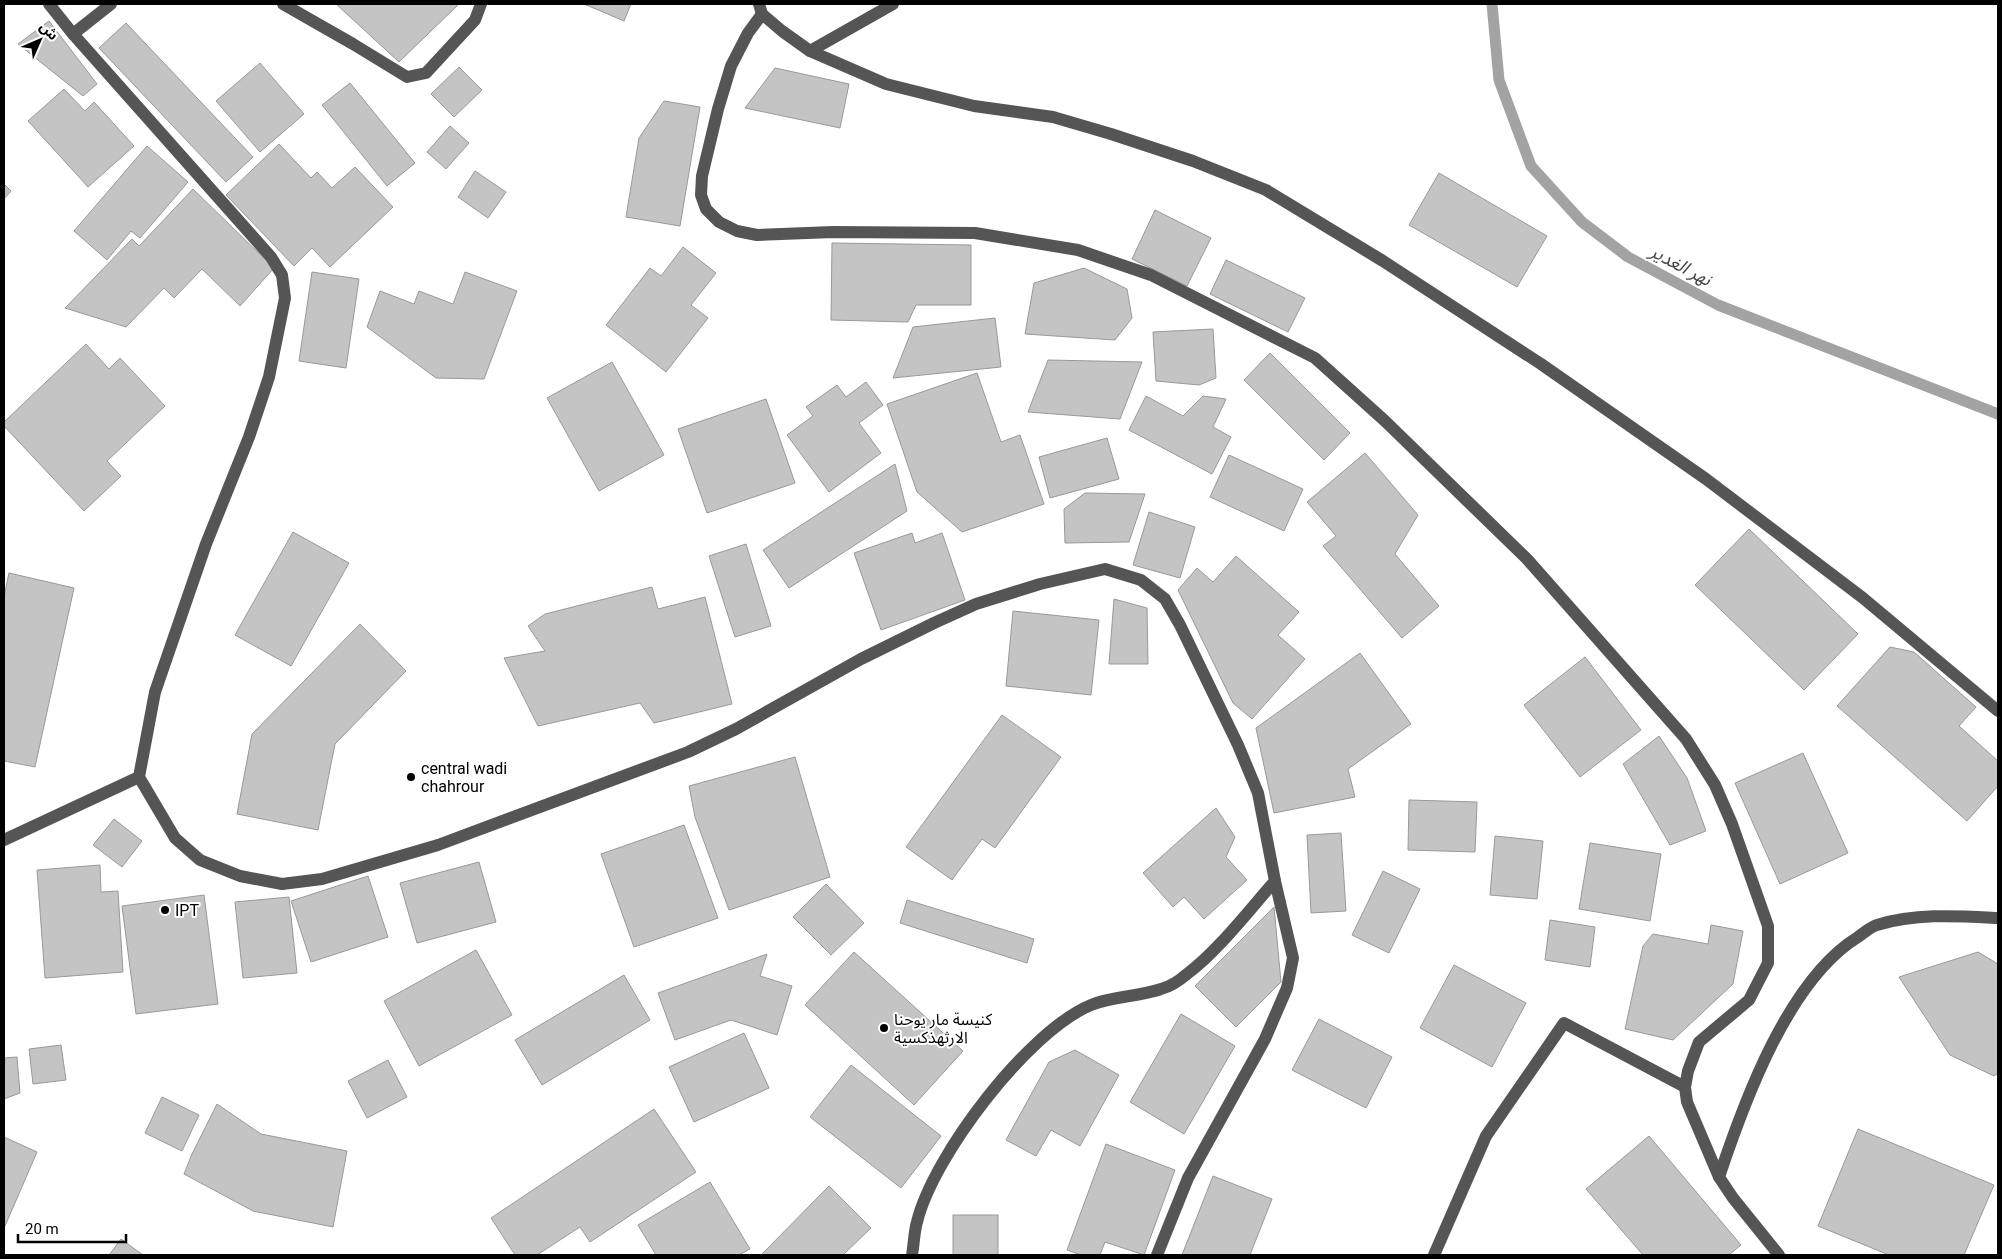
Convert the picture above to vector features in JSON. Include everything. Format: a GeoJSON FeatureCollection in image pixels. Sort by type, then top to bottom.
{"type":"FeatureCollection","features":[{"type":"Feature","properties":{"kind":"street"},"geometry":{"type":"LineString","coordinates":[[50,4],[74,34],[271,257],[282,275],[285,298],[269,377],[248,437],[206,544],[155,692],[139,777],[175,838],[200,860],[240,876],[282,884],[322,879],[438,845],[688,752],[736,729],[861,659],[976,604],[1040,584],[1105,569],[1141,580],[1165,599],[1180,625],[1234,736],[1258,793],[1275,881],[1293,958],[1287,988],[1265,1039],[1188,1178],[1157,1255]]}},
{"type":"Feature","properties":{"kind":"street"},"geometry":{"type":"LineString","coordinates":[[74,34],[111,4]]}},
{"type":"Feature","properties":{"kind":"street"},"geometry":{"type":"LineString","coordinates":[[283,4],[407,77],[426,73],[475,20],[481,4]]}},
{"type":"Feature","properties":{"kind":"street"},"geometry":{"type":"LineString","coordinates":[[810,51],[893,4]]}},
{"type":"Feature","properties":{"kind":"street"},"geometry":{"type":"LineString","coordinates":[[1779,1255],[1739,1206],[1719,1176],[1687,1102],[1685,1087],[1688,1071],[1699,1042],[1749,1000],[1768,963],[1768,926],[1732,824],[1715,785],[1686,739],[1527,559],[1385,421],[1315,358],[1152,275],[1078,250],[976,233],[833,232],[757,234],[737,231],[719,222],[706,209],[701,195],[702,176],[718,109],[731,66],[761,9],[782,31],[810,51],[886,84],[974,106],[1054,117],[1184,158],[1266,190],[1383,261],[1541,364],[1706,480],[1863,598],[1998,711]]}},
{"type":"Feature","properties":{"kind":"street"},"geometry":{"type":"LineString","coordinates":[[4,840],[139,777]]}},
{"type":"Feature","properties":{"kind":"street"},"geometry":{"type":"LineString","coordinates":[[912,1255],[916,1222],[927,1193],[949,1150],[988,1096],[1020,1060],[1044,1036],[1069,1017],[1091,1005],[1163,989],[1188,974],[1215,948],[1275,881]]}},
{"type":"Feature","properties":{"kind":"street"},"geometry":{"type":"LineString","coordinates":[[1719,1176],[1741,1111],[1765,1060],[1812,979],[1829,958],[1852,940],[1876,926],[1925,916],[1998,918]]}},
{"type":"Feature","properties":{"kind":"street"},"geometry":{"type":"LineString","coordinates":[[1434,1255],[1486,1136],[1564,1023],[1685,1087]]}},
{"type":"Feature","properties":{"kind":"building"},"geometry":{"type":"Polygon","coordinates":[[[336,4],[459,4],[399,62],[336,4]]]}},
{"type":"Feature","properties":{"kind":"building"},"geometry":{"type":"Polygon","coordinates":[[[584,4],[631,4],[624,21],[584,4]]]}},
{"type":"Feature","properties":{"kind":"building"},"geometry":{"type":"Polygon","coordinates":[[[49,21],[97,84],[83,96],[18,44],[49,21]]]}},
{"type":"Feature","properties":{"kind":"building"},"geometry":{"type":"Polygon","coordinates":[[[126,23],[253,157],[226,182],[99,48],[126,23]]]}},
{"type":"Feature","properties":{"kind":"building"},"geometry":{"type":"Polygon","coordinates":[[[260,63],[304,114],[260,152],[216,101],[260,63]]]}},
{"type":"Feature","properties":{"kind":"building"},"geometry":{"type":"Polygon","coordinates":[[[459,67],[482,90],[454,117],[431,94],[459,67]]]}},
{"type":"Feature","properties":{"kind":"building"},"geometry":{"type":"Polygon","coordinates":[[[775,68],[849,84],[840,128],[745,108],[775,68]]]}},
{"type":"Feature","properties":{"kind":"building"},"geometry":{"type":"Polygon","coordinates":[[[350,83],[415,163],[387,186],[322,105],[350,83]]]}},
{"type":"Feature","properties":{"kind":"building"},"geometry":{"type":"Polygon","coordinates":[[[64,89],[85,111],[94,102],[134,146],[88,187],[28,121],[64,89]]]}},
{"type":"Feature","properties":{"kind":"building"},"geometry":{"type":"Polygon","coordinates":[[[664,101],[700,107],[680,226],[626,217],[639,138],[664,101]]]}},
{"type":"Feature","properties":{"kind":"building"},"geometry":{"type":"Polygon","coordinates":[[[450,126],[469,143],[446,169],[427,152],[450,126]]]}},
{"type":"Feature","properties":{"kind":"building"},"geometry":{"type":"Polygon","coordinates":[[[279,144],[311,178],[317,172],[332,188],[355,167],[393,207],[330,267],[312,248],[294,266],[226,195],[279,144]]]}},
{"type":"Feature","properties":{"kind":"building"},"geometry":{"type":"Polygon","coordinates":[[[147,146],[188,182],[140,238],[131,231],[107,260],[74,231],[147,146]]]}},
{"type":"Feature","properties":{"kind":"building"},"geometry":{"type":"Polygon","coordinates":[[[475,171],[506,192],[488,218],[458,197],[475,171]]]}},
{"type":"Feature","properties":{"kind":"building"},"geometry":{"type":"Polygon","coordinates":[[[1439,173],[1547,236],[1517,287],[1409,225],[1439,173]]]}},
{"type":"Feature","properties":{"kind":"building"},"geometry":{"type":"Polygon","coordinates":[[[4,184],[11,191],[4,199],[4,184]]]}},
{"type":"Feature","properties":{"kind":"building"},"geometry":{"type":"Polygon","coordinates":[[[193,189],[274,268],[240,306],[202,269],[174,298],[164,288],[126,327],[65,308],[132,239],[139,246],[193,189]]]}},
{"type":"Feature","properties":{"kind":"building"},"geometry":{"type":"Polygon","coordinates":[[[1155,210],[1211,238],[1187,286],[1132,259],[1155,210]]]}},
{"type":"Feature","properties":{"kind":"building"},"geometry":{"type":"Polygon","coordinates":[[[832,243],[971,245],[971,305],[916,305],[908,322],[831,320],[832,243]]]}},
{"type":"Feature","properties":{"kind":"building"},"geometry":{"type":"Polygon","coordinates":[[[683,247],[716,273],[691,305],[708,318],[666,372],[606,325],[650,268],[661,276],[683,247]]]}},
{"type":"Feature","properties":{"kind":"building"},"geometry":{"type":"Polygon","coordinates":[[[1226,260],[1305,298],[1288,332],[1210,294],[1226,260]]]}},
{"type":"Feature","properties":{"kind":"building"},"geometry":{"type":"Polygon","coordinates":[[[1084,268],[1127,289],[1132,318],[1115,340],[1025,334],[1034,283],[1084,268]]]}},
{"type":"Feature","properties":{"kind":"building"},"geometry":{"type":"Polygon","coordinates":[[[312,272],[359,279],[346,368],[299,361],[312,272]]]}},
{"type":"Feature","properties":{"kind":"building"},"geometry":{"type":"Polygon","coordinates":[[[465,272],[517,291],[484,379],[436,378],[367,327],[380,291],[414,304],[419,291],[453,304],[465,272]]]}},
{"type":"Feature","properties":{"kind":"building"},"geometry":{"type":"Polygon","coordinates":[[[995,318],[1001,367],[893,378],[913,327],[995,318]]]}},
{"type":"Feature","properties":{"kind":"building"},"geometry":{"type":"Polygon","coordinates":[[[1213,329],[1216,378],[1199,385],[1156,381],[1153,332],[1213,329]]]}},
{"type":"Feature","properties":{"kind":"building"},"geometry":{"type":"Polygon","coordinates":[[[86,344],[109,369],[120,358],[165,406],[107,461],[121,476],[84,511],[4,426],[4,422],[86,344]]]}},
{"type":"Feature","properties":{"kind":"building"},"geometry":{"type":"Polygon","coordinates":[[[1270,353],[1350,433],[1324,460],[1244,380],[1270,353]]]}},
{"type":"Feature","properties":{"kind":"building"},"geometry":{"type":"Polygon","coordinates":[[[1048,360],[1142,362],[1120,419],[1028,412],[1048,360]]]}},
{"type":"Feature","properties":{"kind":"building"},"geometry":{"type":"Polygon","coordinates":[[[612,362],[664,455],[599,491],[547,398],[612,362]]]}},
{"type":"Feature","properties":{"kind":"building"},"geometry":{"type":"Polygon","coordinates":[[[977,373],[1001,442],[1020,435],[1044,504],[962,532],[917,492],[887,404],[977,373]]]}},
{"type":"Feature","properties":{"kind":"building"},"geometry":{"type":"Polygon","coordinates":[[[866,382],[883,405],[859,423],[881,453],[829,492],[787,435],[813,416],[806,407],[837,385],[846,397],[866,382]]]}},
{"type":"Feature","properties":{"kind":"building"},"geometry":{"type":"Polygon","coordinates":[[[1146,396],[1183,416],[1203,396],[1226,399],[1213,427],[1231,437],[1212,474],[1129,430],[1146,396]]]}},
{"type":"Feature","properties":{"kind":"building"},"geometry":{"type":"Polygon","coordinates":[[[766,399],[795,483],[707,513],[678,429],[766,399]]]}},
{"type":"Feature","properties":{"kind":"building"},"geometry":{"type":"Polygon","coordinates":[[[1107,438],[1119,479],[1050,498],[1039,457],[1107,438]]]}},
{"type":"Feature","properties":{"kind":"building"},"geometry":{"type":"Polygon","coordinates":[[[1365,453],[1418,515],[1395,554],[1439,606],[1402,638],[1323,546],[1336,536],[1307,502],[1365,453]]]}},
{"type":"Feature","properties":{"kind":"building"},"geometry":{"type":"Polygon","coordinates":[[[1229,455],[1303,489],[1284,531],[1210,497],[1229,455]]]}},
{"type":"Feature","properties":{"kind":"building"},"geometry":{"type":"Polygon","coordinates":[[[895,464],[907,511],[789,588],[763,550],[895,464]]]}},
{"type":"Feature","properties":{"kind":"building"},"geometry":{"type":"Polygon","coordinates":[[[1085,493],[1145,494],[1129,542],[1065,543],[1064,509],[1085,493]]]}},
{"type":"Feature","properties":{"kind":"building"},"geometry":{"type":"Polygon","coordinates":[[[1149,512],[1195,527],[1180,578],[1133,565],[1149,512]]]}},
{"type":"Feature","properties":{"kind":"building"},"geometry":{"type":"Polygon","coordinates":[[[1749,529],[1858,634],[1804,690],[1695,585],[1749,529]]]}},
{"type":"Feature","properties":{"kind":"building"},"geometry":{"type":"Polygon","coordinates":[[[293,532],[349,563],[291,666],[235,635],[293,532]]]}},
{"type":"Feature","properties":{"kind":"building"},"geometry":{"type":"Polygon","coordinates":[[[912,533],[915,543],[942,533],[965,600],[881,630],[854,553],[912,533]]]}},
{"type":"Feature","properties":{"kind":"building"},"geometry":{"type":"Polygon","coordinates":[[[746,544],[771,626],[735,637],[709,556],[746,544]]]}},
{"type":"Feature","properties":{"kind":"building"},"geometry":{"type":"Polygon","coordinates":[[[1236,556],[1299,612],[1278,635],[1305,659],[1252,719],[1233,703],[1178,590],[1197,568],[1213,582],[1236,556]]]}},
{"type":"Feature","properties":{"kind":"building"},"geometry":{"type":"Polygon","coordinates":[[[9,573],[74,588],[35,767],[4,761],[4,597],[9,573]]]}},
{"type":"Feature","properties":{"kind":"building"},"geometry":{"type":"Polygon","coordinates":[[[652,587],[658,609],[705,597],[732,704],[654,723],[640,703],[538,726],[504,658],[545,651],[528,626],[545,614],[652,587]]]}},
{"type":"Feature","properties":{"kind":"building"},"geometry":{"type":"Polygon","coordinates":[[[1114,599],[1147,608],[1148,664],[1109,664],[1114,599]]]}},
{"type":"Feature","properties":{"kind":"building"},"geometry":{"type":"Polygon","coordinates":[[[1013,611],[1099,620],[1091,695],[1006,686],[1013,611]]]}},
{"type":"Feature","properties":{"kind":"building"},"geometry":{"type":"Polygon","coordinates":[[[360,624],[406,671],[335,744],[318,830],[237,814],[252,734],[360,624]]]}},
{"type":"Feature","properties":{"kind":"building"},"geometry":{"type":"Polygon","coordinates":[[[1890,647],[1914,652],[1976,707],[1959,726],[1998,761],[1998,786],[1967,821],[1837,706],[1890,647]]]}},
{"type":"Feature","properties":{"kind":"building"},"geometry":{"type":"Polygon","coordinates":[[[1360,653],[1411,724],[1348,769],[1355,797],[1274,813],[1256,728],[1360,653]]]}},
{"type":"Feature","properties":{"kind":"building"},"geometry":{"type":"Polygon","coordinates":[[[1585,657],[1641,730],[1580,777],[1524,705],[1585,657]]]}},
{"type":"Feature","properties":{"kind":"building"},"geometry":{"type":"Polygon","coordinates":[[[1002,715],[1061,757],[995,848],[982,839],[952,880],[906,847],[1002,715]]]}},
{"type":"Feature","properties":{"kind":"building"},"geometry":{"type":"Polygon","coordinates":[[[1659,736],[1687,778],[1706,831],[1670,845],[1623,764],[1659,736]]]}},
{"type":"Feature","properties":{"kind":"building"},"geometry":{"type":"Polygon","coordinates":[[[1803,753],[1848,853],[1780,884],[1735,783],[1803,753]]]}},
{"type":"Feature","properties":{"kind":"building"},"geometry":{"type":"Polygon","coordinates":[[[795,757],[830,877],[729,910],[695,817],[689,786],[795,757]]]}},
{"type":"Feature","properties":{"kind":"building"},"geometry":{"type":"Polygon","coordinates":[[[1409,800],[1477,802],[1475,852],[1408,850],[1409,800]]]}},
{"type":"Feature","properties":{"kind":"building"},"geometry":{"type":"Polygon","coordinates":[[[1216,808],[1235,837],[1226,857],[1247,880],[1204,919],[1184,897],[1173,907],[1143,873],[1216,808]]]}},
{"type":"Feature","properties":{"kind":"building"},"geometry":{"type":"Polygon","coordinates":[[[114,819],[142,841],[122,867],[93,845],[114,819]]]}},
{"type":"Feature","properties":{"kind":"building"},"geometry":{"type":"Polygon","coordinates":[[[684,825],[718,918],[634,947],[601,854],[684,825]]]}},
{"type":"Feature","properties":{"kind":"building"},"geometry":{"type":"Polygon","coordinates":[[[1341,833],[1346,911],[1311,913],[1307,835],[1341,833]]]}},
{"type":"Feature","properties":{"kind":"building"},"geometry":{"type":"Polygon","coordinates":[[[1495,836],[1543,841],[1537,899],[1490,895],[1495,836]]]}},
{"type":"Feature","properties":{"kind":"building"},"geometry":{"type":"Polygon","coordinates":[[[1590,843],[1661,854],[1650,921],[1579,909],[1590,843]]]}},
{"type":"Feature","properties":{"kind":"building"},"geometry":{"type":"Polygon","coordinates":[[[479,862],[496,922],[417,943],[400,883],[479,862]]]}},
{"type":"Feature","properties":{"kind":"building"},"geometry":{"type":"Polygon","coordinates":[[[100,865],[101,892],[118,891],[123,972],[45,978],[37,870],[100,865]]]}},
{"type":"Feature","properties":{"kind":"building"},"geometry":{"type":"Polygon","coordinates":[[[1383,871],[1420,889],[1389,953],[1352,935],[1383,871]]]}},
{"type":"Feature","properties":{"kind":"building"},"geometry":{"type":"Polygon","coordinates":[[[368,876],[388,937],[311,962],[291,901],[368,876]]]}},
{"type":"Feature","properties":{"kind":"building"},"geometry":{"type":"Polygon","coordinates":[[[826,884],[864,923],[831,955],[793,917],[826,884]]]}},
{"type":"Feature","properties":{"kind":"building"},"geometry":{"type":"Polygon","coordinates":[[[204,895],[218,1004],[136,1014],[122,906],[204,895]]]}},
{"type":"Feature","properties":{"kind":"building"},"geometry":{"type":"Polygon","coordinates":[[[289,897],[297,973],[243,978],[235,902],[289,897]]]}},
{"type":"Feature","properties":{"kind":"building"},"geometry":{"type":"Polygon","coordinates":[[[907,900],[1034,939],[1027,963],[900,923],[907,900]]]}},
{"type":"Feature","properties":{"kind":"building"},"geometry":{"type":"Polygon","coordinates":[[[1274,907],[1281,982],[1236,1027],[1195,986],[1274,907]]]}},
{"type":"Feature","properties":{"kind":"building"},"geometry":{"type":"Polygon","coordinates":[[[1550,920],[1595,927],[1590,967],[1545,960],[1550,920]]]}},
{"type":"Feature","properties":{"kind":"building"},"geometry":{"type":"Polygon","coordinates":[[[1711,925],[1743,931],[1733,984],[1673,1040],[1625,1029],[1643,946],[1653,934],[1708,944],[1711,925]]]}},
{"type":"Feature","properties":{"kind":"building"},"geometry":{"type":"Polygon","coordinates":[[[476,950],[512,1015],[419,1066],[384,1001],[476,950]]]}},
{"type":"Feature","properties":{"kind":"building","name":"كنيسة مار يوحنا الارثهذكسية"},"geometry":{"type":"Polygon","coordinates":[[[854,952],[963,1051],[914,1105],[805,1005],[854,952]]]}},
{"type":"Feature","properties":{"kind":"building"},"geometry":{"type":"Polygon","coordinates":[[[1978,952],[1998,964],[1998,1073],[1994,1076],[1950,1055],[1899,977],[1978,952]]]}},
{"type":"Feature","properties":{"kind":"building"},"geometry":{"type":"Polygon","coordinates":[[[767,954],[760,976],[792,986],[777,1035],[731,1020],[675,1040],[658,993],[767,954]]]}},
{"type":"Feature","properties":{"kind":"building"},"geometry":{"type":"Polygon","coordinates":[[[1454,965],[1526,1003],[1492,1067],[1420,1028],[1454,965]]]}},
{"type":"Feature","properties":{"kind":"building"},"geometry":{"type":"Polygon","coordinates":[[[624,975],[650,1020],[542,1085],[515,1040],[624,975]]]}},
{"type":"Feature","properties":{"kind":"building"},"geometry":{"type":"Polygon","coordinates":[[[1181,1014],[1235,1046],[1184,1134],[1130,1102],[1181,1014]]]}},
{"type":"Feature","properties":{"kind":"building"},"geometry":{"type":"Polygon","coordinates":[[[1319,1019],[1392,1057],[1366,1108],[1292,1070],[1319,1019]]]}},
{"type":"Feature","properties":{"kind":"building"},"geometry":{"type":"Polygon","coordinates":[[[744,1033],[769,1088],[694,1122],[669,1067],[744,1033]]]}},
{"type":"Feature","properties":{"kind":"building"},"geometry":{"type":"Polygon","coordinates":[[[61,1045],[66,1080],[33,1084],[29,1049],[61,1045]]]}},
{"type":"Feature","properties":{"kind":"building"},"geometry":{"type":"Polygon","coordinates":[[[1075,1050],[1119,1075],[1080,1146],[1051,1130],[1036,1156],[1006,1140],[1049,1062],[1075,1050]]]}},
{"type":"Feature","properties":{"kind":"building"},"geometry":{"type":"Polygon","coordinates":[[[17,1057],[20,1093],[4,1099],[4,1058],[17,1057]]]}},
{"type":"Feature","properties":{"kind":"building"},"geometry":{"type":"Polygon","coordinates":[[[388,1060],[407,1097],[367,1118],[348,1081],[388,1060]]]}},
{"type":"Feature","properties":{"kind":"building"},"geometry":{"type":"Polygon","coordinates":[[[851,1065],[941,1136],[901,1188],[810,1117],[851,1065]]]}},
{"type":"Feature","properties":{"kind":"building"},"geometry":{"type":"Polygon","coordinates":[[[162,1097],[199,1115],[182,1151],[145,1133],[162,1097]]]}},
{"type":"Feature","properties":{"kind":"building"},"geometry":{"type":"Polygon","coordinates":[[[217,1104],[261,1134],[347,1151],[333,1227],[253,1211],[184,1174],[217,1104]]]}},
{"type":"Feature","properties":{"kind":"building"},"geometry":{"type":"Polygon","coordinates":[[[654,1109],[696,1172],[590,1242],[580,1227],[537,1255],[515,1255],[491,1218],[654,1109]]]}},
{"type":"Feature","properties":{"kind":"building"},"geometry":{"type":"Polygon","coordinates":[[[1858,1129],[1994,1185],[1964,1255],[1889,1255],[1818,1226],[1858,1129]]]}},
{"type":"Feature","properties":{"kind":"building"},"geometry":{"type":"Polygon","coordinates":[[[1649,1136],[1741,1245],[1729,1255],[1643,1255],[1586,1189],[1649,1136]]]}},
{"type":"Feature","properties":{"kind":"building"},"geometry":{"type":"Polygon","coordinates":[[[4,1137],[37,1152],[5,1226],[4,1225],[4,1137]]]}},
{"type":"Feature","properties":{"kind":"building"},"geometry":{"type":"Polygon","coordinates":[[[1106,1144],[1175,1170],[1144,1255],[1105,1242],[1100,1255],[1081,1255],[1067,1250],[1106,1144]]]}},
{"type":"Feature","properties":{"kind":"building"},"geometry":{"type":"Polygon","coordinates":[[[1213,1176],[1272,1199],[1250,1255],[1182,1255],[1213,1176]]]}},
{"type":"Feature","properties":{"kind":"building"},"geometry":{"type":"Polygon","coordinates":[[[710,1182],[750,1249],[739,1255],[656,1255],[638,1225],[710,1182]]]}},
{"type":"Feature","properties":{"kind":"building"},"geometry":{"type":"Polygon","coordinates":[[[829,1186],[871,1228],[843,1255],[761,1255],[829,1186]]]}},
{"type":"Feature","properties":{"kind":"building"},"geometry":{"type":"Polygon","coordinates":[[[953,1215],[998,1215],[998,1255],[953,1255],[953,1215]]]}},
{"type":"Feature","properties":{"kind":"building"},"geometry":{"type":"Polygon","coordinates":[[[121,1239],[143,1255],[109,1255],[121,1239]]]}},
{"type":"Feature","properties":{"kind":"waterway","name":"نهر الغدير"},"geometry":{"type":"LineString","coordinates":[[1492,4],[1499,80],[1531,166],[1582,222],[1628,257],[1718,305],[1998,414]]}},
{"type":"Feature","properties":{"kind":"place","name":"central wadi chahrour"},"geometry":{"type":"Point","coordinates":[411,777]}},
{"type":"Feature","properties":{"kind":"place","name":"IPT"},"geometry":{"type":"Point","coordinates":[165,910]}},
{"type":"Feature","properties":{"kind":"place","name":"كنيسة مار يوحنا الارثهذكسية"},"geometry":{"type":"Point","coordinates":[884,1028]}}]}
